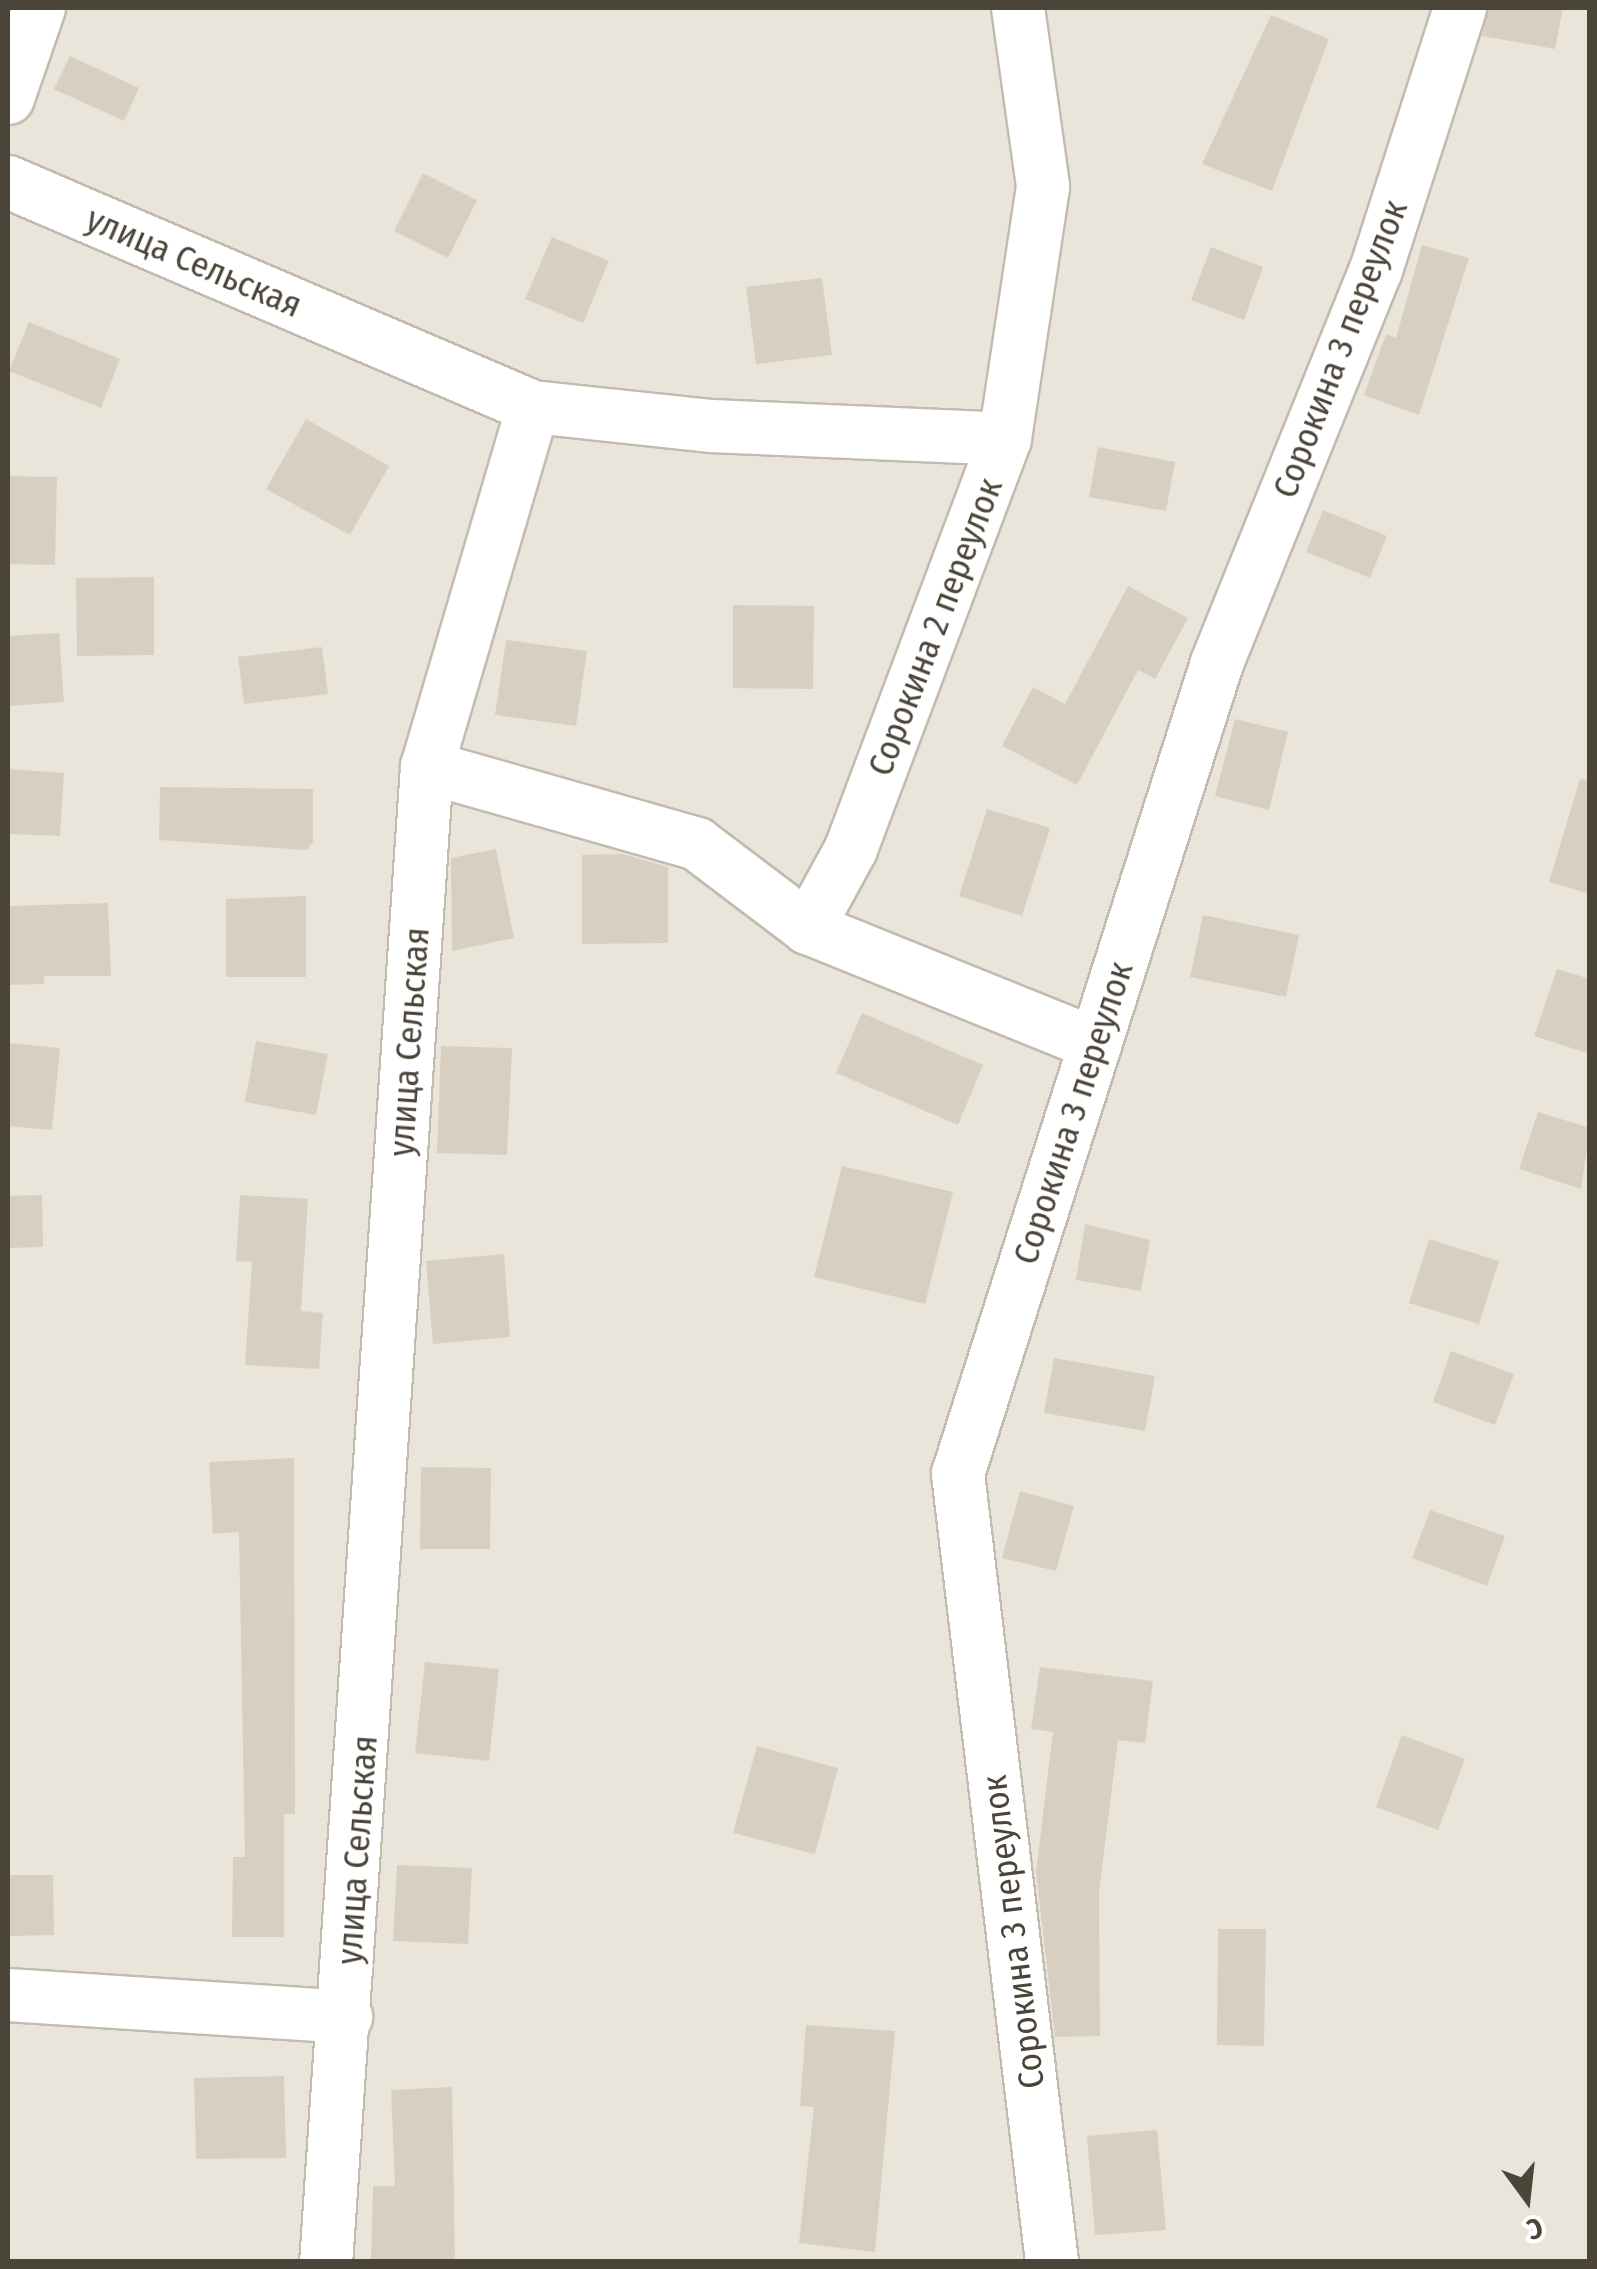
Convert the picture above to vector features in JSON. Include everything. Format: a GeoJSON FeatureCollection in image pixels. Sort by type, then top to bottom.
{"type":"FeatureCollection","features":[{"type":"Feature","properties":{"kind":"street"},"geometry":{"type":"LineString","coordinates":[[8,98],[39,8]]}},
{"type":"Feature","properties":{"kind":"street","name":"Сорокина 2 переулок"},"geometry":{"type":"LineString","coordinates":[[808,928],[852,849],[1005,439],[1043,188],[1018,8]]}},
{"type":"Feature","properties":{"kind":"street","name":"Сорокина 3 переулок"},"geometry":{"type":"LineString","coordinates":[[1052,2262],[958,1474],[1216,663],[1376,270],[1460,8]]}},
{"type":"Feature","properties":{"kind":"street","name":"улица Сельская"},"geometry":{"type":"LineString","coordinates":[[8,182],[533,407],[427,767],[346,2017],[326,2262]]}},
{"type":"Feature","properties":{"kind":"street"},"geometry":{"type":"LineString","coordinates":[[533,407],[712,426],[1005,439]]}},
{"type":"Feature","properties":{"kind":"street"},"geometry":{"type":"LineString","coordinates":[[427,767],[697,844],[808,928],[1094,1044]]}},
{"type":"Feature","properties":{"kind":"street"},"geometry":{"type":"LineString","coordinates":[[8,1994],[346,2017]]}},
{"type":"Feature","properties":{"kind":"shaded area"},"geometry":{"type":"Polygon","coordinates":[[[8,8],[1589,8],[1589,2261],[8,2261],[8,8]]]}},
{"type":"Feature","properties":{"kind":"building"},"geometry":{"type":"Polygon","coordinates":[[[1489,8],[1563,8],[1555,49],[1482,36],[1489,8]]]}},
{"type":"Feature","properties":{"kind":"building"},"geometry":{"type":"Polygon","coordinates":[[[1271,15],[1329,39],[1272,191],[1202,164],[1271,15]]]}},
{"type":"Feature","properties":{"kind":"building"},"geometry":{"type":"Polygon","coordinates":[[[70,56],[139,88],[124,121],[54,89],[70,56]]]}},
{"type":"Feature","properties":{"kind":"building"},"geometry":{"type":"Polygon","coordinates":[[[423,173],[477,200],[448,258],[394,231],[423,173]]]}},
{"type":"Feature","properties":{"kind":"building"},"geometry":{"type":"Polygon","coordinates":[[[552,237],[609,261],[583,323],[525,299],[552,237]]]}},
{"type":"Feature","properties":{"kind":"building"},"geometry":{"type":"Polygon","coordinates":[[[1422,245],[1469,258],[1419,415],[1364,395],[1386,334],[1396,338],[1422,245]]]}},
{"type":"Feature","properties":{"kind":"building"},"geometry":{"type":"Polygon","coordinates":[[[1211,247],[1263,267],[1244,320],[1191,300],[1211,247]]]}},
{"type":"Feature","properties":{"kind":"building"},"geometry":{"type":"Polygon","coordinates":[[[822,278],[832,355],[756,364],[746,287],[822,278]]]}},
{"type":"Feature","properties":{"kind":"building"},"geometry":{"type":"Polygon","coordinates":[[[29,322],[120,359],[101,408],[9,371],[29,322]]]}},
{"type":"Feature","properties":{"kind":"building"},"geometry":{"type":"Polygon","coordinates":[[[306,419],[389,466],[350,535],[266,489],[306,419]]]}},
{"type":"Feature","properties":{"kind":"building"},"geometry":{"type":"Polygon","coordinates":[[[1098,447],[1175,462],[1166,511],[1089,497],[1098,447]]]}},
{"type":"Feature","properties":{"kind":"building"},"geometry":{"type":"Polygon","coordinates":[[[8,476],[57,477],[55,565],[8,564],[8,476]]]}},
{"type":"Feature","properties":{"kind":"building"},"geometry":{"type":"Polygon","coordinates":[[[1323,510],[1387,536],[1370,578],[1306,552],[1323,510]]]}},
{"type":"Feature","properties":{"kind":"building"},"geometry":{"type":"Polygon","coordinates":[[[154,577],[154,655],[77,656],[76,578],[154,577]]]}},
{"type":"Feature","properties":{"kind":"building"},"geometry":{"type":"Polygon","coordinates":[[[1128,586],[1188,618],[1155,679],[1138,670],[1077,785],[1002,746],[1033,687],[1065,704],[1128,586]]]}},
{"type":"Feature","properties":{"kind":"building"},"geometry":{"type":"Polygon","coordinates":[[[733,605],[814,606],[813,689],[733,688],[733,605]]]}},
{"type":"Feature","properties":{"kind":"building"},"geometry":{"type":"Polygon","coordinates":[[[59,633],[64,702],[8,706],[8,636],[59,633]]]}},
{"type":"Feature","properties":{"kind":"building"},"geometry":{"type":"Polygon","coordinates":[[[506,640],[587,651],[576,726],[495,715],[506,640]]]}},
{"type":"Feature","properties":{"kind":"building"},"geometry":{"type":"Polygon","coordinates":[[[322,647],[328,694],[244,704],[238,657],[322,647]]]}},
{"type":"Feature","properties":{"kind":"building"},"geometry":{"type":"Polygon","coordinates":[[[1235,719],[1288,732],[1269,810],[1215,796],[1235,719]]]}},
{"type":"Feature","properties":{"kind":"building"},"geometry":{"type":"Polygon","coordinates":[[[8,769],[64,773],[60,836],[8,834],[8,769]]]}},
{"type":"Feature","properties":{"kind":"building"},"geometry":{"type":"Polygon","coordinates":[[[1580,779],[1590,780],[1590,894],[1549,882],[1580,779]]]}},
{"type":"Feature","properties":{"kind":"building"},"geometry":{"type":"Polygon","coordinates":[[[160,787],[313,789],[313,842],[307,850],[159,840],[160,787]]]}},
{"type":"Feature","properties":{"kind":"building"},"geometry":{"type":"Polygon","coordinates":[[[987,809],[1050,828],[1022,916],[959,896],[987,809]]]}},
{"type":"Feature","properties":{"kind":"building"},"geometry":{"type":"Polygon","coordinates":[[[496,849],[514,938],[452,951],[451,858],[496,849]]]}},
{"type":"Feature","properties":{"kind":"building"},"geometry":{"type":"Polygon","coordinates":[[[623,854],[668,867],[668,943],[582,944],[582,855],[623,854]]]}},
{"type":"Feature","properties":{"kind":"building"},"geometry":{"type":"Polygon","coordinates":[[[306,896],[306,977],[226,977],[226,899],[306,896]]]}},
{"type":"Feature","properties":{"kind":"building"},"geometry":{"type":"Polygon","coordinates":[[[108,903],[111,976],[44,976],[44,984],[8,985],[8,906],[108,903]]]}},
{"type":"Feature","properties":{"kind":"building"},"geometry":{"type":"Polygon","coordinates":[[[1203,915],[1299,935],[1286,997],[1190,977],[1203,915]]]}},
{"type":"Feature","properties":{"kind":"building"},"geometry":{"type":"Polygon","coordinates":[[[1557,969],[1590,979],[1590,1054],[1534,1036],[1557,969]]]}},
{"type":"Feature","properties":{"kind":"building"},"geometry":{"type":"Polygon","coordinates":[[[862,1013],[983,1065],[958,1125],[836,1073],[862,1013]]]}},
{"type":"Feature","properties":{"kind":"building"},"geometry":{"type":"Polygon","coordinates":[[[256,1041],[328,1054],[316,1115],[245,1102],[256,1041]]]}},
{"type":"Feature","properties":{"kind":"building"},"geometry":{"type":"Polygon","coordinates":[[[8,1043],[60,1048],[52,1130],[8,1126],[8,1043]]]}},
{"type":"Feature","properties":{"kind":"building"},"geometry":{"type":"Polygon","coordinates":[[[441,1046],[512,1048],[507,1155],[437,1153],[441,1046]]]}},
{"type":"Feature","properties":{"kind":"building"},"geometry":{"type":"Polygon","coordinates":[[[1538,1112],[1590,1128],[1581,1189],[1519,1169],[1538,1112]]]}},
{"type":"Feature","properties":{"kind":"building"},"geometry":{"type":"Polygon","coordinates":[[[842,1166],[953,1192],[925,1304],[814,1277],[842,1166]]]}},
{"type":"Feature","properties":{"kind":"building"},"geometry":{"type":"Polygon","coordinates":[[[42,1195],[43,1247],[8,1248],[8,1196],[42,1195]]]}},
{"type":"Feature","properties":{"kind":"building"},"geometry":{"type":"Polygon","coordinates":[[[240,1195],[308,1199],[301,1311],[323,1313],[319,1369],[245,1365],[252,1262],[236,1261],[240,1195]]]}},
{"type":"Feature","properties":{"kind":"building"},"geometry":{"type":"Polygon","coordinates":[[[1085,1224],[1150,1240],[1141,1291],[1076,1280],[1085,1224]]]}},
{"type":"Feature","properties":{"kind":"building"},"geometry":{"type":"Polygon","coordinates":[[[1429,1239],[1499,1261],[1479,1324],[1409,1303],[1429,1239]]]}},
{"type":"Feature","properties":{"kind":"building"},"geometry":{"type":"Polygon","coordinates":[[[504,1254],[510,1337],[433,1344],[426,1261],[504,1254]]]}},
{"type":"Feature","properties":{"kind":"building"},"geometry":{"type":"Polygon","coordinates":[[[1451,1351],[1514,1374],[1495,1425],[1433,1402],[1451,1351]]]}},
{"type":"Feature","properties":{"kind":"building"},"geometry":{"type":"Polygon","coordinates":[[[1054,1358],[1155,1376],[1145,1431],[1044,1413],[1054,1358]]]}},
{"type":"Feature","properties":{"kind":"building"},"geometry":{"type":"Polygon","coordinates":[[[294,1458],[295,1814],[284,1814],[284,1937],[232,1937],[233,1857],[245,1857],[239,1532],[213,1534],[209,1462],[294,1458]]]}},
{"type":"Feature","properties":{"kind":"building"},"geometry":{"type":"Polygon","coordinates":[[[421,1467],[491,1468],[490,1549],[420,1549],[421,1467]]]}},
{"type":"Feature","properties":{"kind":"building"},"geometry":{"type":"Polygon","coordinates":[[[1020,1491],[1074,1506],[1056,1571],[1002,1558],[1020,1491]]]}},
{"type":"Feature","properties":{"kind":"building"},"geometry":{"type":"Polygon","coordinates":[[[1430,1510],[1505,1536],[1487,1586],[1412,1558],[1430,1510]]]}},
{"type":"Feature","properties":{"kind":"building"},"geometry":{"type":"Polygon","coordinates":[[[425,1662],[499,1669],[489,1761],[415,1753],[425,1662]]]}},
{"type":"Feature","properties":{"kind":"building"},"geometry":{"type":"Polygon","coordinates":[[[1040,1667],[1153,1681],[1145,1743],[1118,1740],[1099,1892],[1100,2036],[1055,2037],[1036,1872],[1053,1732],[1031,1729],[1040,1667]]]}},
{"type":"Feature","properties":{"kind":"building"},"geometry":{"type":"Polygon","coordinates":[[[1402,1735],[1465,1759],[1438,1830],[1376,1807],[1402,1735]]]}},
{"type":"Feature","properties":{"kind":"building"},"geometry":{"type":"Polygon","coordinates":[[[757,1746],[838,1768],[815,1854],[733,1833],[757,1746]]]}},
{"type":"Feature","properties":{"kind":"building"},"geometry":{"type":"Polygon","coordinates":[[[397,1865],[472,1868],[468,1944],[393,1941],[397,1865]]]}},
{"type":"Feature","properties":{"kind":"building"},"geometry":{"type":"Polygon","coordinates":[[[8,1875],[53,1875],[54,1935],[8,1936],[8,1875]]]}},
{"type":"Feature","properties":{"kind":"building"},"geometry":{"type":"Polygon","coordinates":[[[1218,1929],[1266,1929],[1264,2046],[1217,2045],[1218,1929]]]}},
{"type":"Feature","properties":{"kind":"building"},"geometry":{"type":"Polygon","coordinates":[[[806,2025],[895,2031],[875,2252],[799,2243],[814,2107],[800,2106],[806,2025]]]}},
{"type":"Feature","properties":{"kind":"building"},"geometry":{"type":"Polygon","coordinates":[[[284,2076],[286,2158],[196,2159],[194,2078],[284,2076]]]}},
{"type":"Feature","properties":{"kind":"building"},"geometry":{"type":"Polygon","coordinates":[[[452,2087],[455,2262],[371,2262],[373,2186],[395,2186],[391,2090],[452,2087]]]}},
{"type":"Feature","properties":{"kind":"building"},"geometry":{"type":"Polygon","coordinates":[[[1157,2130],[1166,2230],[1095,2235],[1087,2136],[1157,2130]]]}}]}
